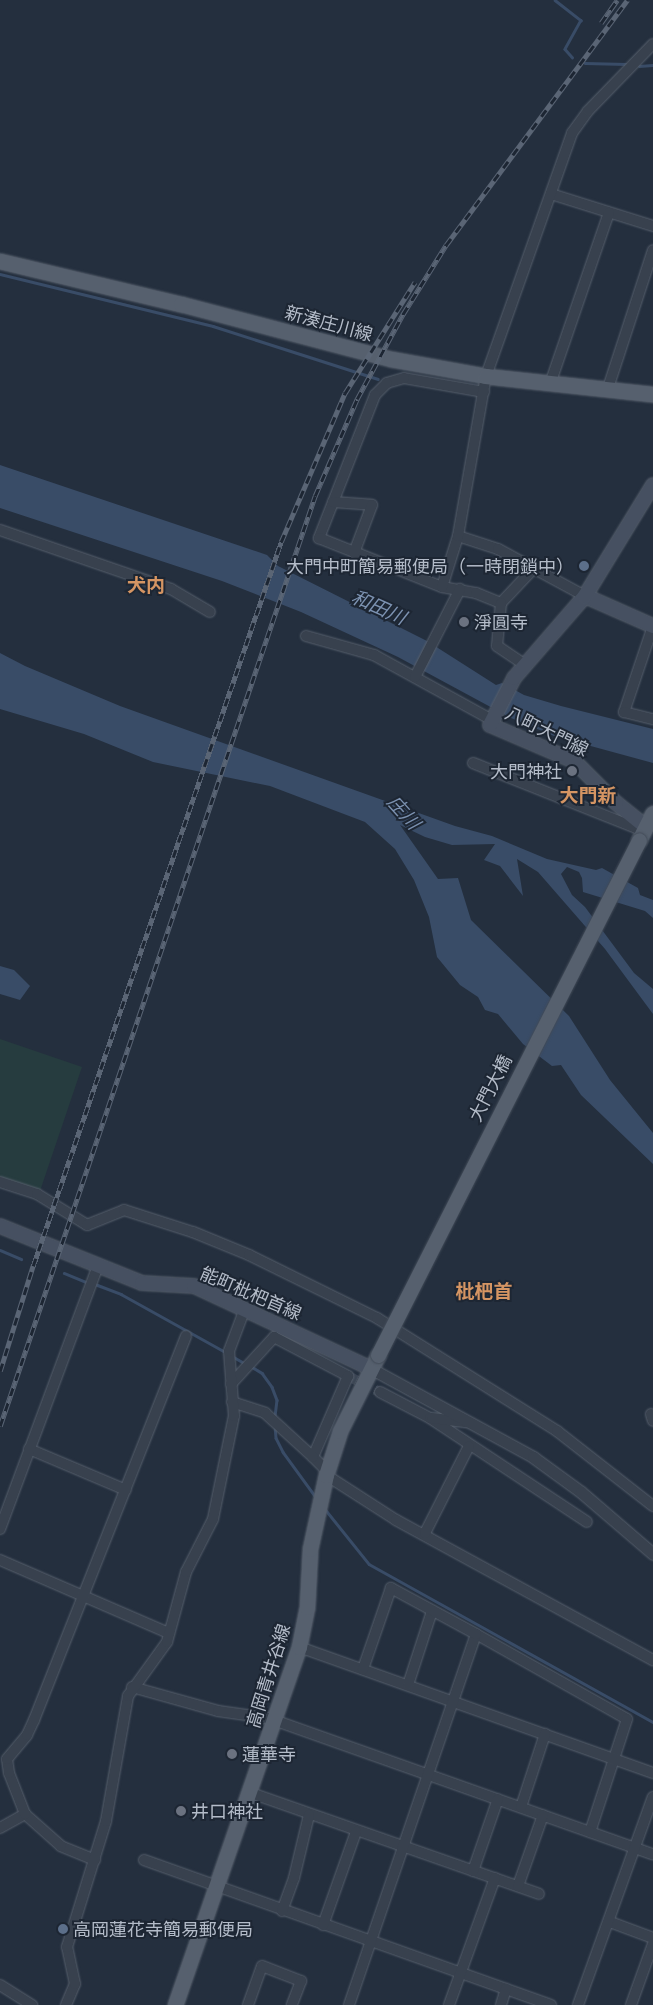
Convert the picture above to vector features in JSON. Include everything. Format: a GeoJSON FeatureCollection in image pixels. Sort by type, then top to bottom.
{"type":"FeatureCollection","features":[{"type":"Feature","properties":{"kind":"main road","name":"新湊庄川線"},"geometry":{"type":"LineString","coordinates":[[0,261],[181,304],[391,359],[486,376],[653,394]]}},
{"type":"Feature","properties":{"kind":"main road","name":"八町大門線"},"geometry":{"type":"LineString","coordinates":[[647,829],[574,761],[490,725],[514,678],[585,596],[653,485]]}},
{"type":"Feature","properties":{"kind":"main road"},"geometry":{"type":"LineString","coordinates":[[585,596],[653,626]]}},
{"type":"Feature","properties":{"kind":"main road","name":"大門大橋"},"geometry":{"type":"LineString","coordinates":[[374,1361],[647,829]]}},
{"type":"Feature","properties":{"kind":"main road","name":"能町枇杷首線"},"geometry":{"type":"LineString","coordinates":[[0,1226],[142,1283],[194,1286],[244,1311],[374,1361]]}},
{"type":"Feature","properties":{"kind":"main road","name":"高岡青井谷線"},"geometry":{"type":"LineString","coordinates":[[175,2005],[251,1793],[299,1647],[307,1607],[310,1549],[327,1473],[340,1431],[374,1361]]}},
{"type":"Feature","properties":{"kind":"street"},"geometry":{"type":"LineString","coordinates":[[442,587],[458,536],[486,376],[572,133],[579,122],[653,44]]}},
{"type":"Feature","properties":{"kind":"street"},"geometry":{"type":"LineString","coordinates":[[551,194],[653,226]]}},
{"type":"Feature","properties":{"kind":"street"},"geometry":{"type":"LineString","coordinates":[[551,382],[609,213]]}},
{"type":"Feature","properties":{"kind":"street"},"geometry":{"type":"LineString","coordinates":[[608,388],[653,250]]}},
{"type":"Feature","properties":{"kind":"street"},"geometry":{"type":"LineString","coordinates":[[484,392],[404,378],[387,383],[375,395],[319,538],[442,587],[460,589],[501,603]]}},
{"type":"Feature","properties":{"kind":"street"},"geometry":{"type":"LineString","coordinates":[[333,502],[372,505],[354,553]]}},
{"type":"Feature","properties":{"kind":"street"},"geometry":{"type":"LineString","coordinates":[[0,530],[171,589],[210,612]]}},
{"type":"Feature","properties":{"kind":"street"},"geometry":{"type":"LineString","coordinates":[[458,536],[498,550],[585,596]]}},
{"type":"Feature","properties":{"kind":"street"},"geometry":{"type":"LineString","coordinates":[[525,666],[497,646],[501,603],[533,569]]}},
{"type":"Feature","properties":{"kind":"street"},"geometry":{"type":"LineString","coordinates":[[416,675],[460,589]]}},
{"type":"Feature","properties":{"kind":"street"},"geometry":{"type":"LineString","coordinates":[[653,626],[624,712],[653,719]]}},
{"type":"Feature","properties":{"kind":"street"},"geometry":{"type":"LineString","coordinates":[[306,636],[374,655],[416,675],[492,720]]}},
{"type":"Feature","properties":{"kind":"street"},"geometry":{"type":"LineString","coordinates":[[473,764],[647,829]]}},
{"type":"Feature","properties":{"kind":"street"},"geometry":{"type":"LineString","coordinates":[[0,1182],[37,1194],[87,1225],[124,1210],[193,1232],[249,1255],[377,1318],[558,1431],[653,1506]]}},
{"type":"Feature","properties":{"kind":"street"},"geometry":{"type":"LineString","coordinates":[[0,1528],[98,1265]]}},
{"type":"Feature","properties":{"kind":"street"},"geometry":{"type":"LineString","coordinates":[[66,2005],[75,1984],[67,1947],[106,1821],[123,1711],[132,1687],[167,1642],[186,1572],[213,1519],[234,1416],[228,1356],[244,1311]]}},
{"type":"Feature","properties":{"kind":"street"},"geometry":{"type":"LineString","coordinates":[[95,1860],[60,1846],[25,1814],[9,1773],[7,1759],[27,1735],[34,1720],[186,1336]]}},
{"type":"Feature","properties":{"kind":"street"},"geometry":{"type":"LineString","coordinates":[[231,1384],[274,1337],[348,1376],[313,1457]]}},
{"type":"Feature","properties":{"kind":"street"},"geometry":{"type":"LineString","coordinates":[[374,1361],[473,1423],[533,1457],[581,1492],[653,1554]]}},
{"type":"Feature","properties":{"kind":"street"},"geometry":{"type":"LineString","coordinates":[[380,1392],[430,1418],[469,1446],[587,1522]]}},
{"type":"Feature","properties":{"kind":"street"},"geometry":{"type":"LineString","coordinates":[[232,1402],[265,1413],[313,1457],[327,1473],[396,1520],[425,1533],[653,1660]]}},
{"type":"Feature","properties":{"kind":"street"},"geometry":{"type":"LineString","coordinates":[[430,1418],[473,1423]]}},
{"type":"Feature","properties":{"kind":"street"},"geometry":{"type":"LineString","coordinates":[[425,1533],[469,1446]]}},
{"type":"Feature","properties":{"kind":"street"},"geometry":{"type":"LineString","coordinates":[[30,1449],[126,1490]]}},
{"type":"Feature","properties":{"kind":"street"},"geometry":{"type":"LineString","coordinates":[[0,1560],[169,1633]]}},
{"type":"Feature","properties":{"kind":"street"},"geometry":{"type":"LineString","coordinates":[[363,1669],[391,1588],[627,1719],[590,1832]]}},
{"type":"Feature","properties":{"kind":"street"},"geometry":{"type":"LineString","coordinates":[[408,1685],[432,1611]]}},
{"type":"Feature","properties":{"kind":"street"},"geometry":{"type":"LineString","coordinates":[[349,2005],[476,1634]]}},
{"type":"Feature","properties":{"kind":"street"},"geometry":{"type":"LineString","coordinates":[[299,1647],[615,1758],[653,1774]]}},
{"type":"Feature","properties":{"kind":"street"},"geometry":{"type":"LineString","coordinates":[[132,1687],[218,1711],[275,1721],[653,1854]]}},
{"type":"Feature","properties":{"kind":"street"},"geometry":{"type":"LineString","coordinates":[[521,1807],[545,1734]]}},
{"type":"Feature","properties":{"kind":"street"},"geometry":{"type":"LineString","coordinates":[[251,1793],[356,1832],[539,1894]]}},
{"type":"Feature","properties":{"kind":"street"},"geometry":{"type":"LineString","coordinates":[[578,2005],[610,1922],[653,1797]]}},
{"type":"Feature","properties":{"kind":"street"},"geometry":{"type":"LineString","coordinates":[[473,1871],[498,1800]]}},
{"type":"Feature","properties":{"kind":"street"},"geometry":{"type":"LineString","coordinates":[[0,1828],[25,1814]]}},
{"type":"Feature","properties":{"kind":"street"},"geometry":{"type":"LineString","coordinates":[[282,1911],[294,1878],[298,1851],[309,1815]]}},
{"type":"Feature","properties":{"kind":"street"},"geometry":{"type":"LineString","coordinates":[[518,1886],[543,1815]]}},
{"type":"Feature","properties":{"kind":"street"},"geometry":{"type":"LineString","coordinates":[[323,1925],[356,1832]]}},
{"type":"Feature","properties":{"kind":"street"},"geometry":{"type":"LineString","coordinates":[[144,1860],[217,1888],[551,2005]]}},
{"type":"Feature","properties":{"kind":"street"},"geometry":{"type":"LineString","coordinates":[[449,2005],[495,1878]]}},
{"type":"Feature","properties":{"kind":"street"},"geometry":{"type":"LineString","coordinates":[[610,1922],[653,1938]]}},
{"type":"Feature","properties":{"kind":"street"},"geometry":{"type":"LineString","coordinates":[[631,2005],[653,1944]]}},
{"type":"Feature","properties":{"kind":"street"},"geometry":{"type":"LineString","coordinates":[[248,2005],[262,1966],[301,1980],[292,2005]]}},
{"type":"Feature","properties":{"kind":"street"},"geometry":{"type":"LineString","coordinates":[[0,1985],[29,2004]]}},
{"type":"Feature","properties":{"kind":"street"},"geometry":{"type":"LineString","coordinates":[[500,2005],[506,1989]]}},
{"type":"Feature","properties":{"kind":"green space"},"geometry":{"type":"Polygon","coordinates":[[[0,1039],[82,1067],[40,1191],[0,1177],[0,1039]]]}},
{"type":"Feature","properties":{"kind":"water"},"geometry":{"type":"Polygon","coordinates":[[[0,465],[267,555],[278,566],[427,641],[496,685],[502,683],[524,695],[653,729],[653,763],[554,736],[511,718],[398,657],[301,612],[222,581],[0,508],[0,465]]]}},
{"type":"Feature","properties":{"kind":"water","name":"庄川"},"geometry":{"type":"Polygon","coordinates":[[[0,653],[25,666],[120,706],[455,826],[492,836],[547,859],[596,870],[602,868],[638,888],[640,895],[653,900],[653,918],[645,911],[583,892],[582,878],[579,872],[567,867],[561,874],[572,895],[585,907],[634,973],[653,989],[653,1014],[605,949],[538,872],[517,859],[523,896],[500,866],[484,860],[495,844],[452,845],[425,837],[400,825],[438,879],[458,878],[471,920],[569,1016],[610,1080],[653,1133],[653,1164],[581,1095],[561,1065],[552,1066],[523,1044],[498,1014],[485,1010],[478,997],[460,985],[437,957],[429,917],[414,880],[395,849],[365,822],[270,786],[153,762],[84,734],[0,709],[0,653]]]}},
{"type":"Feature","properties":{"kind":"water"},"geometry":{"type":"Polygon","coordinates":[[[0,966],[14,970],[30,986],[20,1000],[0,994],[0,966]]]}},
{"type":"Feature","properties":{"kind":"waterway"},"geometry":{"type":"LineString","coordinates":[[555,0],[581,20],[565,49],[572,57]]}},
{"type":"Feature","properties":{"kind":"waterway"},"geometry":{"type":"LineString","coordinates":[[585,63],[626,64]]}},
{"type":"Feature","properties":{"kind":"waterway"},"geometry":{"type":"LineString","coordinates":[[639,66],[653,65]]}},
{"type":"Feature","properties":{"kind":"waterway"},"geometry":{"type":"LineString","coordinates":[[0,274],[213,326],[378,379]]}},
{"type":"Feature","properties":{"kind":"waterway"},"geometry":{"type":"LineString","coordinates":[[0,1250],[21,1259]]}},
{"type":"Feature","properties":{"kind":"waterway"},"geometry":{"type":"LineString","coordinates":[[64,1273],[89,1283]]}},
{"type":"Feature","properties":{"kind":"waterway"},"geometry":{"type":"LineString","coordinates":[[95,1284],[121,1294],[227,1353]]}},
{"type":"Feature","properties":{"kind":"waterway"},"geometry":{"type":"LineString","coordinates":[[232,1356],[246,1364]]}},
{"type":"Feature","properties":{"kind":"waterway"},"geometry":{"type":"LineString","coordinates":[[252,1367],[262,1373],[272,1387],[277,1400],[275,1416]]}},
{"type":"Feature","properties":{"kind":"waterway"},"geometry":{"type":"LineString","coordinates":[[275,1426],[276,1438],[283,1452],[315,1496]]}},
{"type":"Feature","properties":{"kind":"waterway"},"geometry":{"type":"LineString","coordinates":[[325,1509],[369,1564],[653,1722]]}},
{"type":"Feature","properties":{"kind":"tunnel"},"geometry":{"type":"LineString","coordinates":[[348,1376],[380,1392]]}},
{"type":"Feature","properties":{"kind":"railway"},"geometry":{"type":"LineString","coordinates":[[601,23],[617,0]]}},
{"type":"Feature","properties":{"kind":"railway"},"geometry":{"type":"LineString","coordinates":[[0,1426],[315,496],[357,399],[403,314],[446,245],[627,0]]}},
{"type":"Feature","properties":{"kind":"railway"},"geometry":{"type":"LineString","coordinates":[[0,1371],[33,1266],[281,542],[345,393],[415,282]]}},
{"type":"Feature","properties":{"kind":"place","name":"大門中町簡易郵便局（一時閉鎖中）"},"geometry":{"type":"Point","coordinates":[584,566]}},
{"type":"Feature","properties":{"kind":"place","name":"淨圓寺"},"geometry":{"type":"Point","coordinates":[464,622]}},
{"type":"Feature","properties":{"kind":"place","name":"大門神社"},"geometry":{"type":"Point","coordinates":[572,771]}},
{"type":"Feature","properties":{"kind":"place","name":"蓮華寺"},"geometry":{"type":"Point","coordinates":[232,1754]}},
{"type":"Feature","properties":{"kind":"place","name":"井口神社"},"geometry":{"type":"Point","coordinates":[181,1811]}},
{"type":"Feature","properties":{"kind":"place","name":"高岡蓮花寺簡易郵便局"},"geometry":{"type":"Point","coordinates":[63,1929]}},
{"type":"Feature","properties":{"kind":"district","name":"犬内"},"geometry":{"type":"Point","coordinates":[146,585]}},
{"type":"Feature","properties":{"kind":"district","name":"大門新"},"geometry":{"type":"Point","coordinates":[588,795]}},
{"type":"Feature","properties":{"kind":"district","name":"枇杷首"},"geometry":{"type":"Point","coordinates":[484,1291]}},
{"type":"Feature","properties":{"kind":"water label","name":"和田川"},"geometry":{"type":"Point","coordinates":[379,607]}}]}
